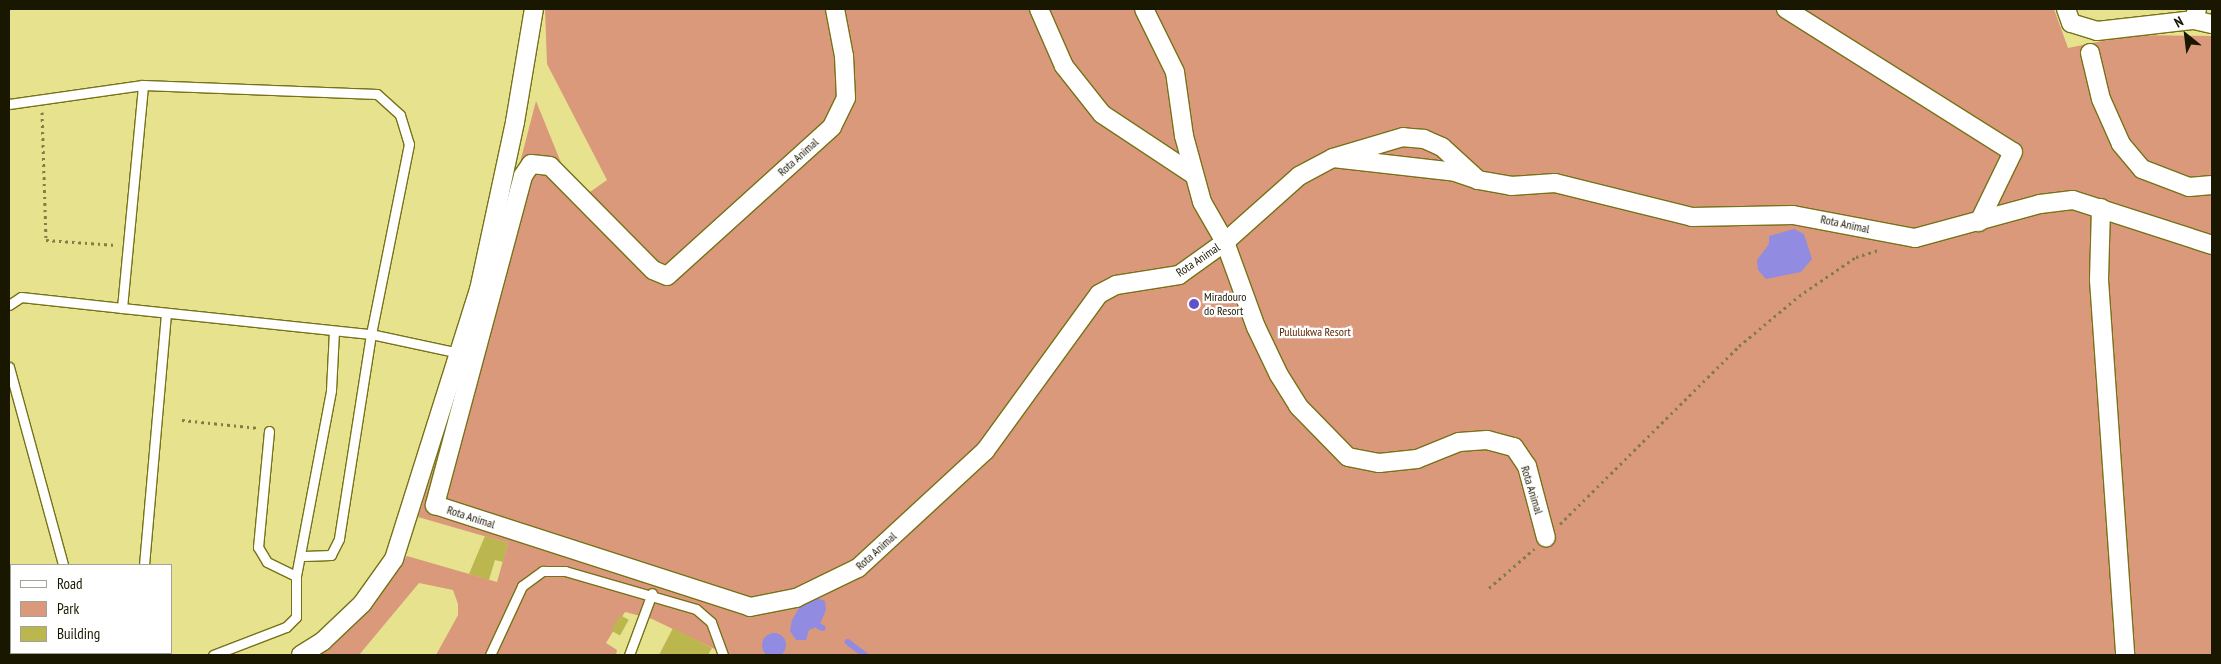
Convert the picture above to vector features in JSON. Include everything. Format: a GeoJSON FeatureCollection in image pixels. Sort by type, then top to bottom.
{"type":"FeatureCollection","features":[{"type":"Feature","properties":{"kind":"street"},"geometry":{"type":"LineString","coordinates":[[301,655],[323,641],[362,604],[394,559],[460,353],[498,207],[534,9]]}},
{"type":"Feature","properties":{"kind":"street","name":"Rota Animal"},"geometry":{"type":"LineString","coordinates":[[835,9],[844,56],[846,98],[832,127],[666,276],[653,270],[550,166],[531,164],[523,176],[435,506],[750,607],[796,598],[858,568],[984,451],[1099,294],[1116,285],[1179,275],[1225,242],[1299,176],[1333,158],[1403,137],[1424,140],[1442,147],[1478,180]]}},
{"type":"Feature","properties":{"kind":"street"},"geometry":{"type":"LineString","coordinates":[[1039,9],[1064,66],[1102,114],[1194,176]]}},
{"type":"Feature","properties":{"kind":"street","name":"Rota Animal"},"geometry":{"type":"LineString","coordinates":[[1144,9],[1175,72],[1194,176],[1202,202],[1225,242],[1256,327],[1279,375],[1298,406],[1348,457],[1378,464],[1417,458],[1459,442],[1487,440],[1514,447],[1527,466],[1546,538]]}},
{"type":"Feature","properties":{"kind":"street"},"geometry":{"type":"LineString","coordinates":[[1786,9],[2013,152],[1979,222]]}},
{"type":"Feature","properties":{"kind":"street"},"geometry":{"type":"LineString","coordinates":[[2066,9],[2071,23],[2097,31],[2196,14],[2212,24]]}},
{"type":"Feature","properties":{"kind":"street"},"geometry":{"type":"LineString","coordinates":[[2090,53],[2101,99],[2121,144],[2142,169],[2189,187],[2212,185]]}},
{"type":"Feature","properties":{"kind":"street","name":"Rota Animal"},"geometry":{"type":"LineString","coordinates":[[1333,158],[1455,172],[1478,180],[1511,186],[1555,183],[1692,217],[1793,215],[1916,238],[2040,204],[2073,200],[2212,245]]}},
{"type":"Feature","properties":{"kind":"street"},"geometry":{"type":"LineString","coordinates":[[2101,208],[2099,280],[2125,655]]}},
{"type":"Feature","properties":{"kind":"lane"},"geometry":{"type":"LineString","coordinates":[[122,308],[125,245],[143,85]]}},
{"type":"Feature","properties":{"kind":"lane"},"geometry":{"type":"LineString","coordinates":[[9,104],[42,101],[143,85],[377,94],[400,115],[409,144],[370,334],[337,548],[331,555],[304,556]]}},
{"type":"Feature","properties":{"kind":"lane"},"geometry":{"type":"LineString","coordinates":[[9,305],[21,297],[122,308],[166,315],[370,334],[460,353]]}},
{"type":"Feature","properties":{"kind":"lane"},"geometry":{"type":"LineString","coordinates":[[144,564],[166,315]]}},
{"type":"Feature","properties":{"kind":"lane"},"geometry":{"type":"LineString","coordinates":[[213,655],[286,627],[296,617],[296,576],[304,556],[332,390],[334,331]]}},
{"type":"Feature","properties":{"kind":"lane"},"geometry":{"type":"LineString","coordinates":[[9,367],[64,564]]}},
{"type":"Feature","properties":{"kind":"lane"},"geometry":{"type":"LineString","coordinates":[[269,431],[258,547],[267,562],[296,576]]}},
{"type":"Feature","properties":{"kind":"lane"},"geometry":{"type":"LineString","coordinates":[[490,655],[522,586],[543,571],[565,571],[652,593],[696,609],[710,622],[723,655]]}},
{"type":"Feature","properties":{"kind":"lane"},"geometry":{"type":"LineString","coordinates":[[629,655],[652,593]]}},
{"type":"Feature","properties":{"kind":"path"},"geometry":{"type":"LineString","coordinates":[[42,101],[46,240],[125,245]]}},
{"type":"Feature","properties":{"kind":"path","name":"Rota Animal"},"geometry":{"type":"LineString","coordinates":[[1489,588],[1546,538],[1739,346],[1799,296],[1856,257],[1882,249]]}},
{"type":"Feature","properties":{"kind":"path"},"geometry":{"type":"LineString","coordinates":[[182,420],[269,431]]}},
{"type":"Feature","properties":{"kind":"green space","name":"Pululukwa Resort"},"geometry":{"type":"Polygon","coordinates":[[[545,9],[2054,9],[2068,48],[2132,35],[2212,36],[2212,655],[727,655],[652,619],[625,612],[606,643],[617,650],[616,655],[436,655],[458,615],[458,604],[453,590],[419,583],[359,655],[318,655],[372,604],[407,556],[497,582],[508,543],[418,517],[471,351],[536,101],[564,170],[587,194],[607,180],[547,64],[545,9]]]}},
{"type":"Feature","properties":{"kind":"shaded area"},"geometry":{"type":"Polygon","coordinates":[[[1794,229],[1804,234],[1812,259],[1801,272],[1766,279],[1758,270],[1757,260],[1769,244],[1769,236],[1794,229]]]}},
{"type":"Feature","properties":{"kind":"shaded area"},"geometry":{"type":"Polygon","coordinates":[[[817,598],[825,601],[826,610],[819,626],[809,630],[806,640],[796,640],[790,631],[792,620],[799,608],[817,598]]]}},
{"type":"Feature","properties":{"kind":"shaded area"},"geometry":{"type":"Polygon","coordinates":[[[774,633],[779,634],[785,640],[785,650],[779,656],[774,657],[769,656],[763,650],[762,645],[763,640],[769,634],[774,633]]]}},
{"type":"Feature","properties":{"kind":"building"},"geometry":{"type":"Polygon","coordinates":[[[485,536],[508,543],[503,562],[495,560],[489,580],[469,574],[485,536]]]}},
{"type":"Feature","properties":{"kind":"building"},"geometry":{"type":"Polygon","coordinates":[[[620,615],[629,620],[620,636],[611,631],[620,615]]]}},
{"type":"Feature","properties":{"kind":"building"},"geometry":{"type":"Polygon","coordinates":[[[673,628],[712,648],[708,655],[659,655],[673,628]]]}},
{"type":"Feature","properties":{"kind":"waterway"},"geometry":{"type":"LineString","coordinates":[[819,626],[823,628]]}},
{"type":"Feature","properties":{"kind":"waterway"},"geometry":{"type":"LineString","coordinates":[[848,642],[865,655]]}},
{"type":"Feature","properties":{"kind":"place","name":"Miradouro do Resort"},"geometry":{"type":"Point","coordinates":[1194,304]}}]}
